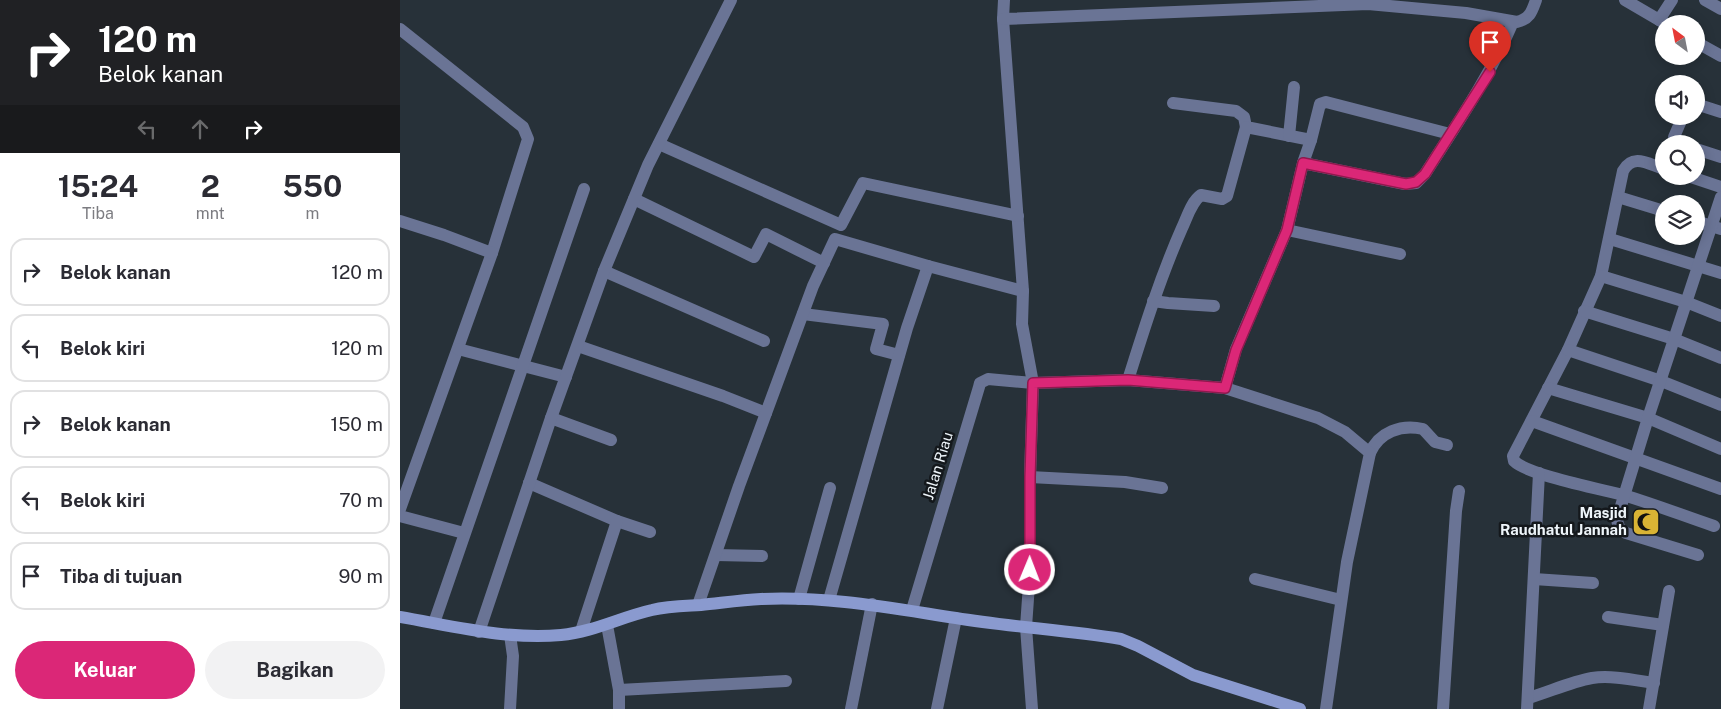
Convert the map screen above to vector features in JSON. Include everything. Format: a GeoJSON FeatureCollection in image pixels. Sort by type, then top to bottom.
{"type":"FeatureCollection","features":[{"type":"Feature","properties":{"kind":"street"},"geometry":{"type":"LineString","coordinates":[[479,632],[551,418],[604,272],[648,165],[730,0]]}},
{"type":"Feature","properties":{"kind":"street"},"geometry":{"type":"LineString","coordinates":[[1004,0],[1003,19],[1024,291],[1022,324],[1033,383],[1030,570],[1026,628],[1032,709]]}},
{"type":"Feature","properties":{"kind":"street"},"geometry":{"type":"LineString","coordinates":[[1003,19],[1261,4],[1368,4],[1466,13],[1520,22],[1532,12],[1536,0]]}},
{"type":"Feature","properties":{"kind":"street"},"geometry":{"type":"LineString","coordinates":[[1625,0],[1655,18]]}},
{"type":"Feature","properties":{"kind":"street"},"geometry":{"type":"LineString","coordinates":[[1665,15],[1672,0]]}},
{"type":"Feature","properties":{"kind":"street"},"geometry":{"type":"LineString","coordinates":[[1705,0],[1721,9]]}},
{"type":"Feature","properties":{"kind":"street"},"geometry":{"type":"LineString","coordinates":[[1303,163],[1411,184],[1422,177],[1480,88],[1499,54],[1513,22]]}},
{"type":"Feature","properties":{"kind":"street"},"geometry":{"type":"LineString","coordinates":[[400,29],[523,127],[528,139],[492,253],[400,508]]}},
{"type":"Feature","properties":{"kind":"street"},"geometry":{"type":"LineString","coordinates":[[1705,47],[1721,56]]}},
{"type":"Feature","properties":{"kind":"street"},"geometry":{"type":"LineString","coordinates":[[1288,136],[1294,87]]}},
{"type":"Feature","properties":{"kind":"street"},"geometry":{"type":"LineString","coordinates":[[1225,388],[1236,350],[1287,230],[1318,108],[1322,103],[1326,102],[1450,134]]}},
{"type":"Feature","properties":{"kind":"street"},"geometry":{"type":"LineString","coordinates":[[1128,380],[1153,301],[1171,254],[1196,199],[1203,195],[1222,199],[1226,198],[1246,127],[1244,117],[1236,111],[1173,103]]}},
{"type":"Feature","properties":{"kind":"street"},"geometry":{"type":"LineString","coordinates":[[1705,107],[1721,112]]}},
{"type":"Feature","properties":{"kind":"street"},"geometry":{"type":"LineString","coordinates":[[1246,127],[1311,140]]}},
{"type":"Feature","properties":{"kind":"street"},"geometry":{"type":"LineString","coordinates":[[659,144],[841,225]]}},
{"type":"Feature","properties":{"kind":"street"},"geometry":{"type":"LineString","coordinates":[[1705,152],[1721,157]]}},
{"type":"Feature","properties":{"kind":"street"},"geometry":{"type":"LineString","coordinates":[[1655,165],[1639,161],[1629,162],[1623,171],[1601,276],[1568,350],[1513,456],[1517,465],[1539,473],[1625,496],[1714,526]]}},
{"type":"Feature","properties":{"kind":"street"},"geometry":{"type":"LineString","coordinates":[[1705,181],[1721,186]]}},
{"type":"Feature","properties":{"kind":"street"},"geometry":{"type":"LineString","coordinates":[[698,605],[739,486],[813,286],[863,183],[1018,216]]}},
{"type":"Feature","properties":{"kind":"street"},"geometry":{"type":"LineString","coordinates":[[434,623],[584,189]]}},
{"type":"Feature","properties":{"kind":"street"},"geometry":{"type":"LineString","coordinates":[[1618,197],[1655,208]]}},
{"type":"Feature","properties":{"kind":"street"},"geometry":{"type":"LineString","coordinates":[[1698,555],[1620,530],[1617,519],[1698,265],[1716,227],[1721,197]]}},
{"type":"Feature","properties":{"kind":"street"},"geometry":{"type":"LineString","coordinates":[[634,199],[754,257],[766,234],[824,263]]}},
{"type":"Feature","properties":{"kind":"street"},"geometry":{"type":"LineString","coordinates":[[400,222],[444,235],[492,253]]}},
{"type":"Feature","properties":{"kind":"street"},"geometry":{"type":"LineString","coordinates":[[1287,230],[1400,254]]}},
{"type":"Feature","properties":{"kind":"street"},"geometry":{"type":"LineString","coordinates":[[835,239],[1024,291]]}},
{"type":"Feature","properties":{"kind":"street"},"geometry":{"type":"LineString","coordinates":[[1610,239],[1721,273]]}},
{"type":"Feature","properties":{"kind":"street"},"geometry":{"type":"LineString","coordinates":[[829,600],[899,355],[928,266]]}},
{"type":"Feature","properties":{"kind":"street"},"geometry":{"type":"LineString","coordinates":[[604,272],[764,341]]}},
{"type":"Feature","properties":{"kind":"street"},"geometry":{"type":"LineString","coordinates":[[1601,276],[1686,302],[1721,316]]}},
{"type":"Feature","properties":{"kind":"street"},"geometry":{"type":"LineString","coordinates":[[1153,301],[1214,306]]}},
{"type":"Feature","properties":{"kind":"street"},"geometry":{"type":"LineString","coordinates":[[1584,311],[1674,339],[1721,358]]}},
{"type":"Feature","properties":{"kind":"street"},"geometry":{"type":"LineString","coordinates":[[803,314],[883,324],[876,349],[899,355]]}},
{"type":"Feature","properties":{"kind":"street"},"geometry":{"type":"LineString","coordinates":[[578,346],[723,396],[766,414]]}},
{"type":"Feature","properties":{"kind":"street"},"geometry":{"type":"LineString","coordinates":[[458,348],[566,377]]}},
{"type":"Feature","properties":{"kind":"street"},"geometry":{"type":"LineString","coordinates":[[1568,350],[1661,381],[1721,404]]}},
{"type":"Feature","properties":{"kind":"street","name":"Jalan Riau"},"geometry":{"type":"LineString","coordinates":[[912,610],[980,383],[988,379],[1033,383],[1128,380],[1225,388],[1318,418],[1345,432],[1370,453]]}},
{"type":"Feature","properties":{"kind":"street"},"geometry":{"type":"LineString","coordinates":[[1548,388],[1648,418],[1721,449]]}},
{"type":"Feature","properties":{"kind":"street"},"geometry":{"type":"LineString","coordinates":[[551,418],[611,440]]}},
{"type":"Feature","properties":{"kind":"street"},"geometry":{"type":"LineString","coordinates":[[1532,421],[1721,489]]}},
{"type":"Feature","properties":{"kind":"street"},"geometry":{"type":"LineString","coordinates":[[1326,709],[1347,562],[1370,453],[1374,444],[1386,433],[1410,428],[1423,429],[1435,442],[1447,445]]}},
{"type":"Feature","properties":{"kind":"street"},"geometry":{"type":"LineString","coordinates":[[1539,473],[1528,704],[1576,682],[1594,678],[1654,683]]}},
{"type":"Feature","properties":{"kind":"street"},"geometry":{"type":"LineString","coordinates":[[1030,477],[1125,482],[1162,488]]}},
{"type":"Feature","properties":{"kind":"street"},"geometry":{"type":"LineString","coordinates":[[529,483],[617,521],[650,532]]}},
{"type":"Feature","properties":{"kind":"street"},"geometry":{"type":"LineString","coordinates":[[799,599],[830,488]]}},
{"type":"Feature","properties":{"kind":"street"},"geometry":{"type":"LineString","coordinates":[[1443,709],[1456,511],[1459,492]]}},
{"type":"Feature","properties":{"kind":"street"},"geometry":{"type":"LineString","coordinates":[[400,516],[464,533]]}},
{"type":"Feature","properties":{"kind":"street"},"geometry":{"type":"LineString","coordinates":[[581,632],[617,521]]}},
{"type":"Feature","properties":{"kind":"street"},"geometry":{"type":"LineString","coordinates":[[716,555],[762,556]]}},
{"type":"Feature","properties":{"kind":"street"},"geometry":{"type":"LineString","coordinates":[[1534,579],[1593,582]]}},
{"type":"Feature","properties":{"kind":"street"},"geometry":{"type":"LineString","coordinates":[[1255,580],[1342,600]]}},
{"type":"Feature","properties":{"kind":"street"},"geometry":{"type":"LineString","coordinates":[[1649,709],[1669,591]]}},
{"type":"Feature","properties":{"kind":"street"},"geometry":{"type":"LineString","coordinates":[[400,617],[479,632],[510,635],[560,635],[581,632],[649,610],[670,606],[761,599],[829,600],[872,604],[1026,628],[1121,639],[1193,675],[1298,709]]}},
{"type":"Feature","properties":{"kind":"street"},"geometry":{"type":"LineString","coordinates":[[851,709],[872,604]]}},
{"type":"Feature","properties":{"kind":"street"},"geometry":{"type":"LineString","coordinates":[[1608,617],[1663,625]]}},
{"type":"Feature","properties":{"kind":"street"},"geometry":{"type":"LineString","coordinates":[[937,709],[956,618]]}},
{"type":"Feature","properties":{"kind":"street"},"geometry":{"type":"LineString","coordinates":[[607,625],[619,690],[619,709]]}},
{"type":"Feature","properties":{"kind":"street"},"geometry":{"type":"LineString","coordinates":[[510,635],[512,656],[510,709]]}},
{"type":"Feature","properties":{"kind":"street"},"geometry":{"type":"LineString","coordinates":[[619,690],[786,681]]}},
{"type":"Feature","properties":{"kind":"place","name":"Masjid Raudhatul Jannah"},"geometry":{"type":"Point","coordinates":[1646,522]}},
{"type":"Feature","properties":{"kind":"route"},"geometry":{"type":"LineString","coordinates":[[1030,570],[1033,383],[1128,380],[1225,388],[1236,350],[1287,230],[1303,163],[1406,184],[1416,182],[1425,174],[1490,72]]}}]}
